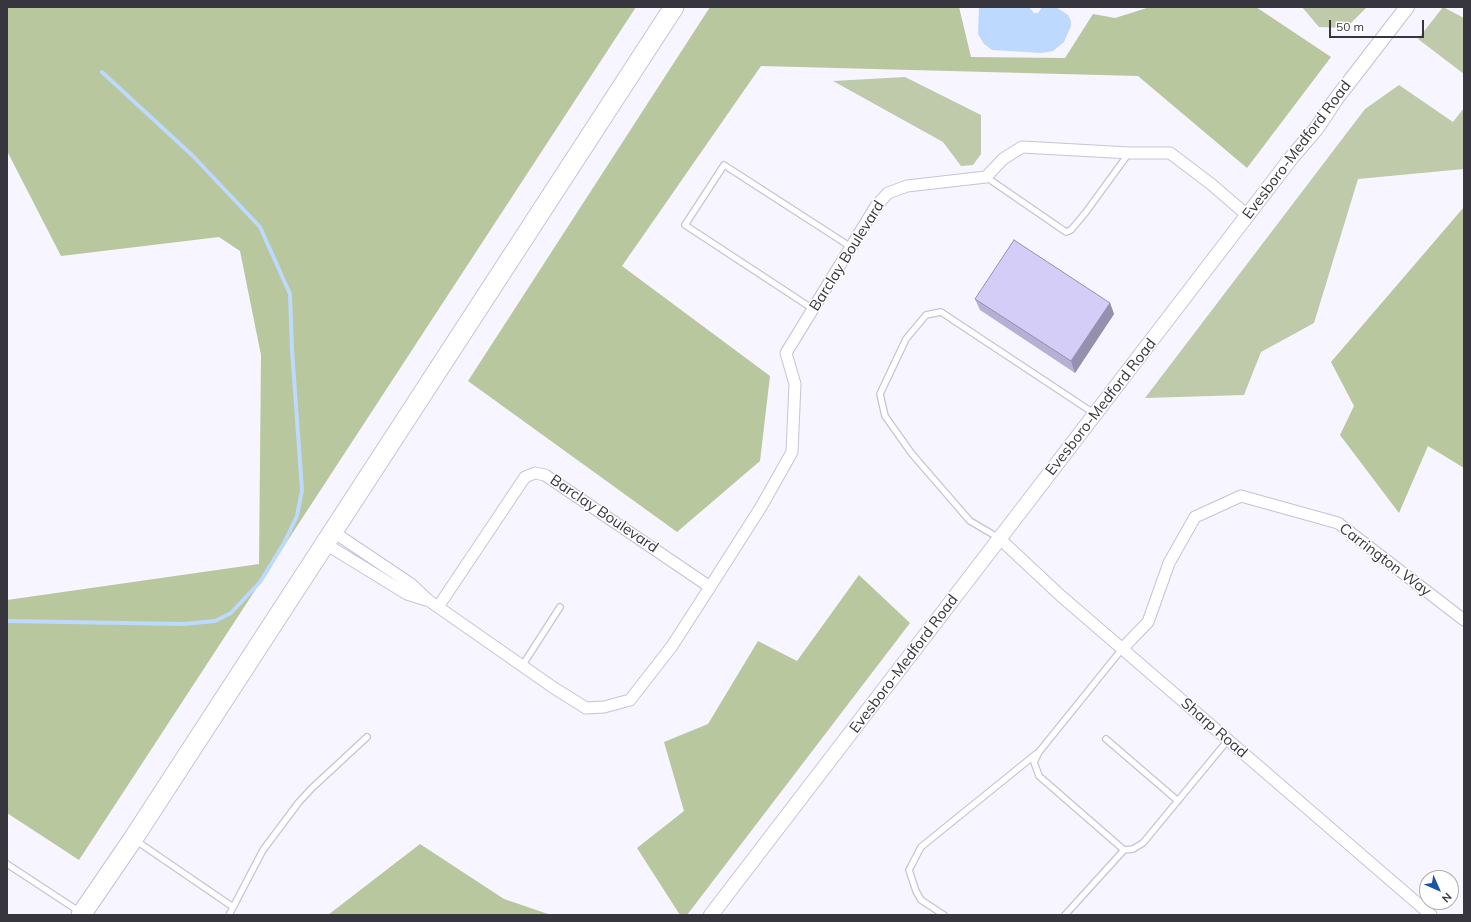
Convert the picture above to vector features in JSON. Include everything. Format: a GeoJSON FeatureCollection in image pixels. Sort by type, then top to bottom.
{"type":"FeatureCollection","features":[{"type":"Feature","properties":{"kind":"highway"},"geometry":{"type":"LineString","coordinates":[[82,914],[133,839],[674,7]]}},
{"type":"Feature","properties":{"kind":"street","name":"Evesboro-Medford Road"},"geometry":{"type":"LineString","coordinates":[[712,915],[1247,215],[1316,130],[1336,99],[1407,7]]}},
{"type":"Feature","properties":{"kind":"street"},"geometry":{"type":"LineString","coordinates":[[986,177],[1003,159],[1022,147],[1130,153],[1170,153],[1211,184],[1247,215]]}},
{"type":"Feature","properties":{"kind":"street","name":"Barclay Boulevard"},"geometry":{"type":"LineString","coordinates":[[328,537],[411,584],[428,600],[522,666],[586,708],[604,707],[630,700],[672,646],[762,507],[792,452],[795,384],[786,353],[876,206],[888,193],[907,186],[986,177]]}},
{"type":"Feature","properties":{"kind":"street","name":"Barclay Boulevard"},"geometry":{"type":"LineString","coordinates":[[438,607],[525,477],[534,473],[545,475],[710,587]]}},
{"type":"Feature","properties":{"kind":"street","name":"Carrington Way"},"geometry":{"type":"LineString","coordinates":[[1122,649],[1148,622],[1169,563],[1195,517],[1242,496],[1338,523],[1464,620]]}},
{"type":"Feature","properties":{"kind":"street","name":"Sharp Road"},"geometry":{"type":"LineString","coordinates":[[1000,539],[1061,596],[1431,915]]}},
{"type":"Feature","properties":{"kind":"lane"},"geometry":{"type":"LineString","coordinates":[[986,177],[1066,232],[1071,230],[1086,212],[1130,153]]}},
{"type":"Feature","properties":{"kind":"lane"},"geometry":{"type":"LineString","coordinates":[[813,309],[685,225],[724,165],[851,247]]}},
{"type":"Feature","properties":{"kind":"lane"},"geometry":{"type":"LineString","coordinates":[[1000,539],[970,521],[912,454],[885,416],[880,394],[906,339],[926,315],[940,312],[1095,414]]}},
{"type":"Feature","properties":{"kind":"lane"},"geometry":{"type":"LineString","coordinates":[[522,666],[560,607]]}},
{"type":"Feature","properties":{"kind":"lane"},"geometry":{"type":"LineString","coordinates":[[1122,649],[1039,752],[1034,762],[1039,776],[1124,850]]}},
{"type":"Feature","properties":{"kind":"lane"},"geometry":{"type":"LineString","coordinates":[[229,915],[260,855],[298,802],[368,737]]}},
{"type":"Feature","properties":{"kind":"lane"},"geometry":{"type":"LineString","coordinates":[[1106,739],[1178,801]]}},
{"type":"Feature","properties":{"kind":"lane"},"geometry":{"type":"LineString","coordinates":[[1065,915],[1124,850],[1133,849],[1143,843],[1228,740]]}},
{"type":"Feature","properties":{"kind":"lane"},"geometry":{"type":"LineString","coordinates":[[944,915],[921,900],[916,891],[909,870],[921,847],[1039,752]]}},
{"type":"Feature","properties":{"kind":"lane"},"geometry":{"type":"LineString","coordinates":[[133,839],[233,907]]}},
{"type":"Feature","properties":{"kind":"lane"},"geometry":{"type":"LineString","coordinates":[[7,864],[82,914]]}},
{"type":"Feature","properties":{"kind":"green space"},"geometry":{"type":"Polygon","coordinates":[[[7,7],[636,7],[79,860],[7,813],[7,600],[259,564],[261,355],[240,251],[219,237],[61,256],[7,151],[7,7]]]}},
{"type":"Feature","properties":{"kind":"green space"},"geometry":{"type":"Polygon","coordinates":[[[710,7],[959,7],[971,57],[1065,58],[1093,14],[1115,18],[1150,7],[1256,7],[1331,57],[1247,168],[1138,76],[761,66],[622,266],[770,376],[760,461],[677,532],[468,381],[710,7]]]}},
{"type":"Feature","properties":{"kind":"green space"},"geometry":{"type":"Polygon","coordinates":[[[1302,7],[1367,7],[1346,28],[1319,27],[1302,7]]]}},
{"type":"Feature","properties":{"kind":"green space"},"geometry":{"type":"Polygon","coordinates":[[[1443,7],[1464,18],[1464,74],[1418,39],[1443,7]]]}},
{"type":"Feature","properties":{"kind":"green space"},"geometry":{"type":"Polygon","coordinates":[[[905,77],[981,115],[981,154],[973,165],[961,166],[943,142],[833,81],[905,77]]]}},
{"type":"Feature","properties":{"kind":"green space"},"geometry":{"type":"Polygon","coordinates":[[[1399,85],[1453,122],[1464,108],[1464,169],[1358,179],[1314,323],[1261,352],[1244,395],[1145,398],[1365,109],[1399,85]]]}},
{"type":"Feature","properties":{"kind":"green space"},"geometry":{"type":"Polygon","coordinates":[[[1464,207],[1464,468],[1428,446],[1399,513],[1340,435],[1354,406],[1331,362],[1464,207]]]}},
{"type":"Feature","properties":{"kind":"green space"},"geometry":{"type":"Polygon","coordinates":[[[859,575],[910,623],[687,915],[680,915],[637,848],[684,811],[664,742],[708,724],[758,641],[797,661],[859,575]]]}},
{"type":"Feature","properties":{"kind":"green space"},"geometry":{"type":"Polygon","coordinates":[[[420,844],[504,899],[551,915],[328,915],[420,844]]]}},
{"type":"Feature","properties":{"kind":"water"},"geometry":{"type":"Polygon","coordinates":[[[979,7],[1029,7],[1034,13],[1038,13],[1042,7],[1056,7],[1068,15],[1071,21],[1071,26],[1064,42],[1053,51],[1042,53],[992,50],[984,44],[978,34],[979,7]]]}},
{"type":"Feature","properties":{"kind":"building"},"geometry":{"type":"Polygon","coordinates":[[[1014,240],[1110,303],[1071,361],[975,299],[1014,240]]]}},
{"type":"Feature","properties":{"kind":"waterway"},"geometry":{"type":"LineString","coordinates":[[7,621],[184,624],[215,621],[231,613],[260,582],[284,543],[297,516],[302,490],[292,350],[290,294],[260,227],[193,156],[102,72]]}}]}
